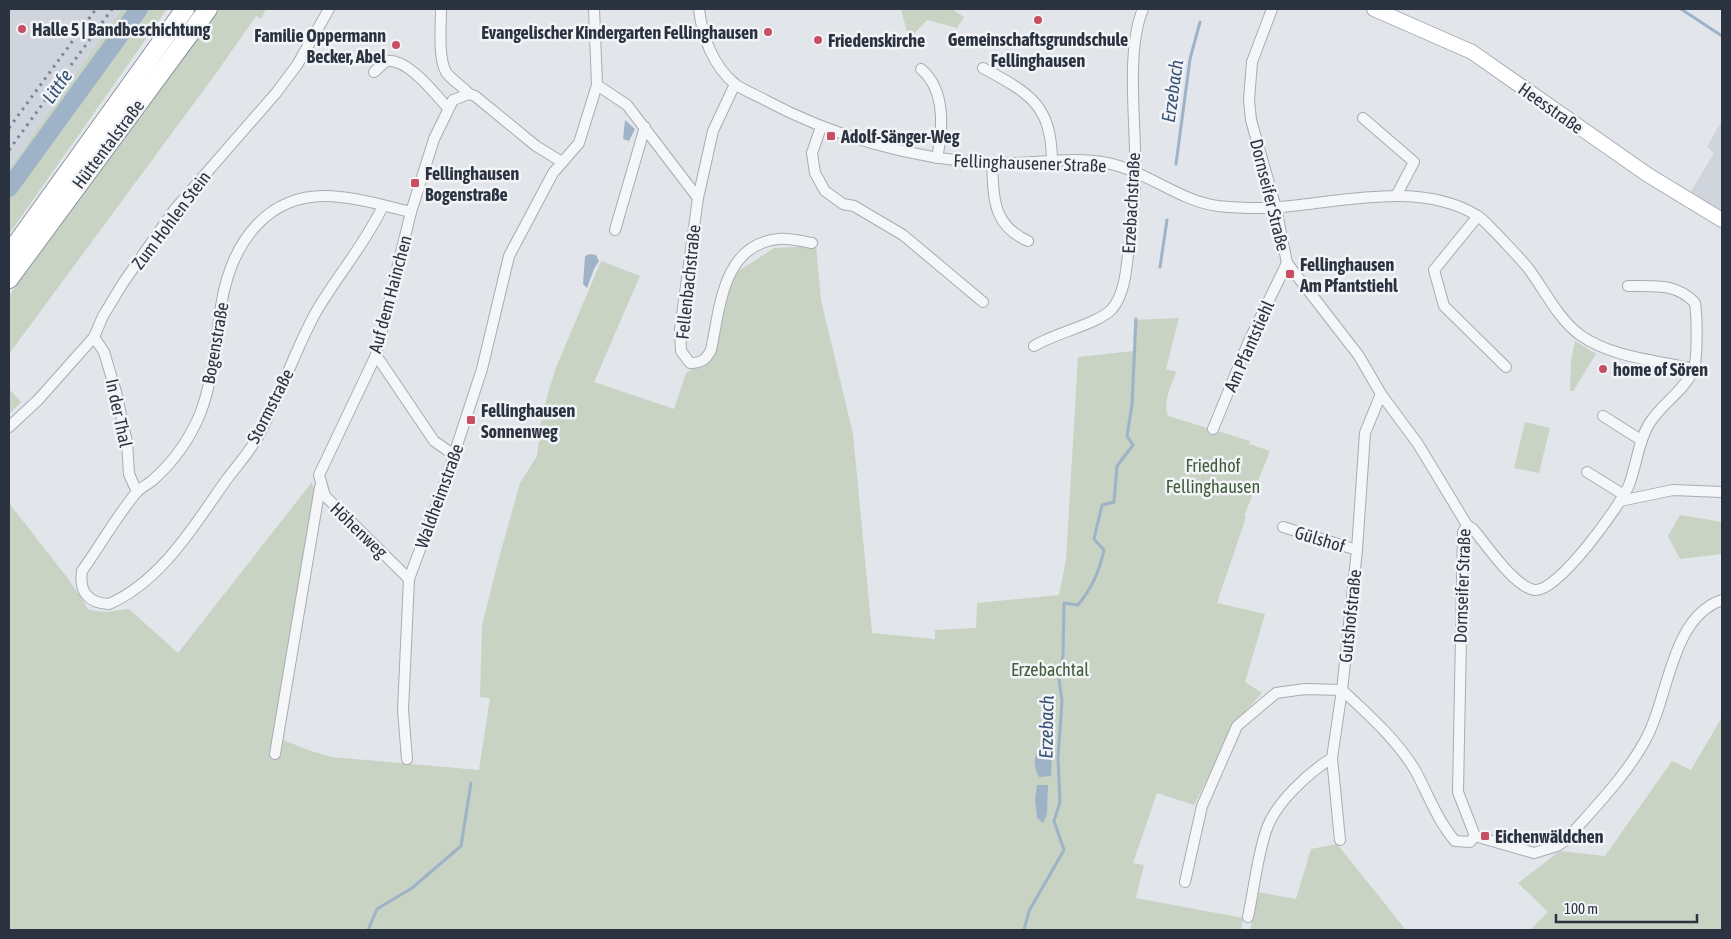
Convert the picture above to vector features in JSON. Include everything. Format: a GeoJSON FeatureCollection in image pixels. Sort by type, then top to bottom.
{"type":"FeatureCollection","features":[{"type":"Feature","properties":{"kind":"highway","name":"Hüttentalstraße"},"geometry":{"type":"LineString","coordinates":[[9,254],[185,9]]}},
{"type":"Feature","properties":{"kind":"highway","name":"Hüttentalstraße"},"geometry":{"type":"LineString","coordinates":[[9,279],[208,9]]}},
{"type":"Feature","properties":{"kind":"main road","name":"Heesstraße"},"geometry":{"type":"LineString","coordinates":[[1374,9],[1472,52],[1648,175],[1722,220]]}},
{"type":"Feature","properties":{"kind":"street","name":"Zum Hohlen Stein"},"geometry":{"type":"LineString","coordinates":[[9,427],[38,400],[94,337],[103,316],[123,283],[175,209],[298,65],[329,9]]}},
{"type":"Feature","properties":{"kind":"street"},"geometry":{"type":"LineString","coordinates":[[441,9],[442,61],[447,73],[462,85],[469,94],[475,96],[536,146],[562,162],[579,143],[597,85],[594,9]]}},
{"type":"Feature","properties":{"kind":"street","name":"Fellinghausener Straße"},"geometry":{"type":"LineString","coordinates":[[699,9],[703,34],[708,47],[716,61],[735,84],[821,126],[891,148],[937,158],[992,164],[1052,160],[1104,162],[1135,170],[1188,198],[1217,206],[1276,208],[1396,196],[1446,202],[1478,216],[1527,268],[1565,320],[1578,333],[1597,345],[1610,350],[1642,359],[1694,369]]}},
{"type":"Feature","properties":{"kind":"street","name":"Erzebachstraße"},"geometry":{"type":"LineString","coordinates":[[1034,346],[1047,338],[1101,317],[1117,302],[1126,267],[1135,185],[1135,59],[1137,26],[1143,9]]}},
{"type":"Feature","properties":{"kind":"street","name":"Dornseifer Straße"},"geometry":{"type":"LineString","coordinates":[[1272,9],[1252,62],[1249,100],[1251,120],[1276,208],[1279,232],[1287,263],[1359,356],[1381,394],[1418,444],[1467,526],[1463,532],[1458,792],[1475,836]]}},
{"type":"Feature","properties":{"kind":"street"},"geometry":{"type":"LineString","coordinates":[[374,72],[386,61],[401,63],[427,85],[448,108],[455,99],[469,94]]}},
{"type":"Feature","properties":{"kind":"street"},"geometry":{"type":"LineString","coordinates":[[983,68],[1011,84],[1039,108],[1047,120],[1051,133],[1052,160]]}},
{"type":"Feature","properties":{"kind":"street"},"geometry":{"type":"LineString","coordinates":[[921,69],[933,83],[939,101],[942,134],[937,158]]}},
{"type":"Feature","properties":{"kind":"street","name":"Fellenbachstraße"},"geometry":{"type":"LineString","coordinates":[[735,84],[713,131],[698,198],[680,330],[681,351],[690,363],[698,363],[708,357],[712,350],[725,286],[734,264],[745,254],[771,241],[794,240],[812,243]]}},
{"type":"Feature","properties":{"kind":"street"},"geometry":{"type":"LineString","coordinates":[[597,85],[627,105],[698,198]]}},
{"type":"Feature","properties":{"kind":"street","name":"Auf dem Hainchen"},"geometry":{"type":"LineString","coordinates":[[275,754],[320,481],[376,355],[411,212],[434,139],[448,108]]}},
{"type":"Feature","properties":{"kind":"street"},"geometry":{"type":"LineString","coordinates":[[1363,118],[1414,162],[1396,196]]}},
{"type":"Feature","properties":{"kind":"street"},"geometry":{"type":"LineString","coordinates":[[821,126],[812,153],[815,174],[825,190],[843,204],[854,206],[903,235],[984,302]]}},
{"type":"Feature","properties":{"kind":"street"},"geometry":{"type":"LineString","coordinates":[[615,230],[645,127]]}},
{"type":"Feature","properties":{"kind":"street","name":"Waldheimstraße"},"geometry":{"type":"LineString","coordinates":[[407,759],[403,710],[410,579],[454,454],[491,340],[509,256],[532,208],[553,172],[562,162]]}},
{"type":"Feature","properties":{"kind":"street"},"geometry":{"type":"LineString","coordinates":[[992,164],[994,203],[999,216],[1013,235],[1028,241]]}},
{"type":"Feature","properties":{"kind":"street","name":"Bogenstraße"},"geometry":{"type":"LineString","coordinates":[[83,591],[82,571],[137,492],[166,468],[186,441],[200,414],[208,386],[226,283],[244,239],[261,221],[279,208],[293,202],[319,196],[339,196],[411,212]]}},
{"type":"Feature","properties":{"kind":"street","name":"Stormstraße"},"geometry":{"type":"LineString","coordinates":[[83,591],[90,600],[100,604],[109,604],[119,600],[152,576],[191,530],[262,431],[315,314],[375,223],[383,206]]}},
{"type":"Feature","properties":{"kind":"street"},"geometry":{"type":"LineString","coordinates":[[1478,216],[1434,270],[1444,306],[1506,367]]}},
{"type":"Feature","properties":{"kind":"street","name":"Am Pfantstiehl"},"geometry":{"type":"LineString","coordinates":[[1213,429],[1249,341],[1287,263]]}},
{"type":"Feature","properties":{"kind":"street"},"geometry":{"type":"LineString","coordinates":[[1467,526],[1474,529],[1523,586],[1535,590],[1547,587],[1559,577],[1594,537],[1622,498],[1629,484],[1641,440],[1650,422],[1684,385],[1694,369],[1697,317],[1695,303],[1689,296],[1666,286],[1628,286]]}},
{"type":"Feature","properties":{"kind":"street","name":"In der Thal"},"geometry":{"type":"LineString","coordinates":[[94,337],[104,352],[116,392],[127,442],[129,474],[137,492]]}},
{"type":"Feature","properties":{"kind":"street"},"geometry":{"type":"LineString","coordinates":[[376,355],[434,441],[454,454]]}},
{"type":"Feature","properties":{"kind":"street","name":"Gutshofstraße"},"geometry":{"type":"LineString","coordinates":[[1340,840],[1332,758],[1342,690],[1357,550],[1365,433],[1381,394]]}},
{"type":"Feature","properties":{"kind":"street"},"geometry":{"type":"LineString","coordinates":[[1603,416],[1641,440]]}},
{"type":"Feature","properties":{"kind":"street"},"geometry":{"type":"LineString","coordinates":[[1586,472],[1622,498],[1673,490],[1722,492]]}},
{"type":"Feature","properties":{"kind":"street","name":"Höhenweg"},"geometry":{"type":"LineString","coordinates":[[320,481],[324,496],[410,579]]}},
{"type":"Feature","properties":{"kind":"street","name":"Gülshof"},"geometry":{"type":"LineString","coordinates":[[1283,527],[1357,550]]}},
{"type":"Feature","properties":{"kind":"street"},"geometry":{"type":"LineString","coordinates":[[1185,882],[1202,806],[1238,726],[1276,693],[1305,690],[1342,690],[1389,734],[1414,770],[1446,830],[1455,841],[1470,842],[1475,836],[1534,853],[1557,846],[1566,840],[1613,786],[1648,736],[1664,696],[1675,654],[1701,611],[1710,604],[1722,600]]}},
{"type":"Feature","properties":{"kind":"street"},"geometry":{"type":"LineString","coordinates":[[1248,917],[1266,830],[1288,796],[1312,771],[1332,758]]}},
{"type":"Feature","properties":{"kind":"shaded area"},"geometry":{"type":"Polygon","coordinates":[[[9,9],[122,9],[9,169],[9,9]]]}},
{"type":"Feature","properties":{"kind":"shaded area"},"geometry":{"type":"Polygon","coordinates":[[[1722,120],[1722,211],[1690,193],[1714,153],[1707,147],[1722,120]]]}},
{"type":"Feature","properties":{"kind":"green space"},"geometry":{"type":"Polygon","coordinates":[[[122,9],[167,9],[9,234],[9,169],[122,9]]]}},
{"type":"Feature","properties":{"kind":"green space"},"geometry":{"type":"Polygon","coordinates":[[[220,9],[266,9],[261,19],[256,16],[217,72],[9,354],[9,296],[220,9]]]}},
{"type":"Feature","properties":{"kind":"green space"},"geometry":{"type":"Polygon","coordinates":[[[901,9],[952,9],[964,17],[957,28],[927,20],[909,39],[901,9]]]}},
{"type":"Feature","properties":{"kind":"green space"},"geometry":{"type":"Polygon","coordinates":[[[816,246],[821,300],[853,434],[872,633],[935,639],[935,630],[976,628],[977,603],[1059,595],[1066,560],[1078,357],[1133,351],[1134,320],[1179,318],[1166,369],[1176,372],[1167,400],[1166,411],[1168,416],[1250,441],[1249,444],[1270,451],[1244,516],[1246,517],[1217,603],[1265,614],[1245,682],[1262,693],[1235,723],[1194,805],[1157,793],[1133,863],[1144,865],[1136,898],[1243,918],[1241,930],[9,930],[9,503],[69,580],[89,610],[105,612],[129,609],[178,653],[312,482],[315,495],[309,545],[273,736],[332,757],[479,770],[490,698],[480,697],[482,625],[520,483],[537,456],[542,414],[555,370],[601,261],[640,276],[594,382],[674,409],[686,373],[703,361],[734,274],[774,248],[816,246]]]}},
{"type":"Feature","properties":{"kind":"green space"},"geometry":{"type":"Polygon","coordinates":[[[1575,341],[1596,354],[1573,391],[1570,391],[1571,361],[1575,341]]]}},
{"type":"Feature","properties":{"kind":"green space"},"geometry":{"type":"Polygon","coordinates":[[[9,389],[21,402],[9,414],[9,389]]]}},
{"type":"Feature","properties":{"kind":"green space"},"geometry":{"type":"Polygon","coordinates":[[[1525,422],[1550,428],[1539,473],[1514,468],[1525,422]]]}},
{"type":"Feature","properties":{"kind":"green space"},"geometry":{"type":"Polygon","coordinates":[[[1680,515],[1722,522],[1722,554],[1680,559],[1668,536],[1680,515]]]}},
{"type":"Feature","properties":{"kind":"green space"},"geometry":{"type":"Polygon","coordinates":[[[1722,717],[1722,930],[1530,930],[1548,912],[1518,883],[1560,851],[1605,856],[1672,761],[1691,770],[1722,717]]]}},
{"type":"Feature","properties":{"kind":"green space"},"geometry":{"type":"Polygon","coordinates":[[[1337,844],[1406,930],[1250,930],[1258,892],[1296,899],[1311,849],[1337,844]]]}},
{"type":"Feature","properties":{"kind":"water"},"geometry":{"type":"Polygon","coordinates":[[[625,120],[635,129],[629,141],[623,139],[625,120]]]}},
{"type":"Feature","properties":{"kind":"water"},"geometry":{"type":"Polygon","coordinates":[[[590,254],[596,255],[599,261],[587,288],[583,284],[585,256],[590,254]]]}},
{"type":"Feature","properties":{"kind":"water"},"geometry":{"type":"Polygon","coordinates":[[[1041,748],[1050,748],[1052,752],[1051,776],[1039,777],[1037,774],[1035,758],[1041,748]]]}},
{"type":"Feature","properties":{"kind":"water"},"geometry":{"type":"Polygon","coordinates":[[[1037,785],[1048,785],[1047,814],[1043,823],[1037,818],[1035,799],[1037,785]]]}},
{"type":"Feature","properties":{"kind":"waterway","name":"Littfe"},"geometry":{"type":"LineString","coordinates":[[9,188],[139,9]]}},
{"type":"Feature","properties":{"kind":"waterway"},"geometry":{"type":"LineString","coordinates":[[1681,9],[1722,36]]}},
{"type":"Feature","properties":{"kind":"waterway","name":"Erzebach"},"geometry":{"type":"LineString","coordinates":[[1176,164],[1190,59],[1200,22]]}},
{"type":"Feature","properties":{"kind":"waterway","name":"Erzebach"},"geometry":{"type":"LineString","coordinates":[[1160,267],[1167,220]]}},
{"type":"Feature","properties":{"kind":"waterway","name":"Erzebach"},"geometry":{"type":"LineString","coordinates":[[1024,930],[1029,911],[1064,850],[1054,821],[1060,802],[1058,757],[1062,701],[1059,679],[1063,655],[1064,603],[1078,605],[1094,579],[1104,550],[1094,539],[1102,505],[1114,502],[1117,466],[1133,445],[1127,436],[1132,405],[1136,319]]}},
{"type":"Feature","properties":{"kind":"waterway"},"geometry":{"type":"LineString","coordinates":[[368,930],[377,909],[412,888],[461,846],[471,783]]}},
{"type":"Feature","properties":{"kind":"railway"},"geometry":{"type":"LineString","coordinates":[[9,128],[96,9]]}},
{"type":"Feature","properties":{"kind":"railway"},"geometry":{"type":"LineString","coordinates":[[9,150],[112,9]]}},
{"type":"Feature","properties":{"kind":"place","name":"Gemeinschaftsgrundschule Fellinghausen"},"geometry":{"type":"Point","coordinates":[1038,20]}},
{"type":"Feature","properties":{"kind":"place","name":"Halle 5 | Bandbeschichtung"},"geometry":{"type":"Point","coordinates":[22,29]}},
{"type":"Feature","properties":{"kind":"place","name":"Evangelischer Kindergarten Fellinghausen"},"geometry":{"type":"Point","coordinates":[768,32]}},
{"type":"Feature","properties":{"kind":"place","name":"Friedenskirche"},"geometry":{"type":"Point","coordinates":[818,40]}},
{"type":"Feature","properties":{"kind":"place","name":"Familie Oppermann Becker, Abel"},"geometry":{"type":"Point","coordinates":[396,45]}},
{"type":"Feature","properties":{"kind":"place","name":"Adolf-Sänger-Weg"},"geometry":{"type":"Point","coordinates":[831,136]}},
{"type":"Feature","properties":{"kind":"place","name":"Fellinghausen Bogenstraße"},"geometry":{"type":"Point","coordinates":[415,183]}},
{"type":"Feature","properties":{"kind":"place","name":"Fellinghausen Am Pfantstiehl"},"geometry":{"type":"Point","coordinates":[1290,274]}},
{"type":"Feature","properties":{"kind":"place","name":"home of Sören"},"geometry":{"type":"Point","coordinates":[1603,369]}},
{"type":"Feature","properties":{"kind":"place","name":"Fellinghausen Sonnenweg"},"geometry":{"type":"Point","coordinates":[471,420]}},
{"type":"Feature","properties":{"kind":"place","name":"Eichenwäldchen"},"geometry":{"type":"Point","coordinates":[1485,836]}},
{"type":"Feature","properties":{"kind":"park label","name":"Friedhof Fellinghausen"},"geometry":{"type":"Point","coordinates":[1213,475]}},
{"type":"Feature","properties":{"kind":"park label","name":"Erzebachtal"},"geometry":{"type":"Point","coordinates":[1050,669]}}]}
